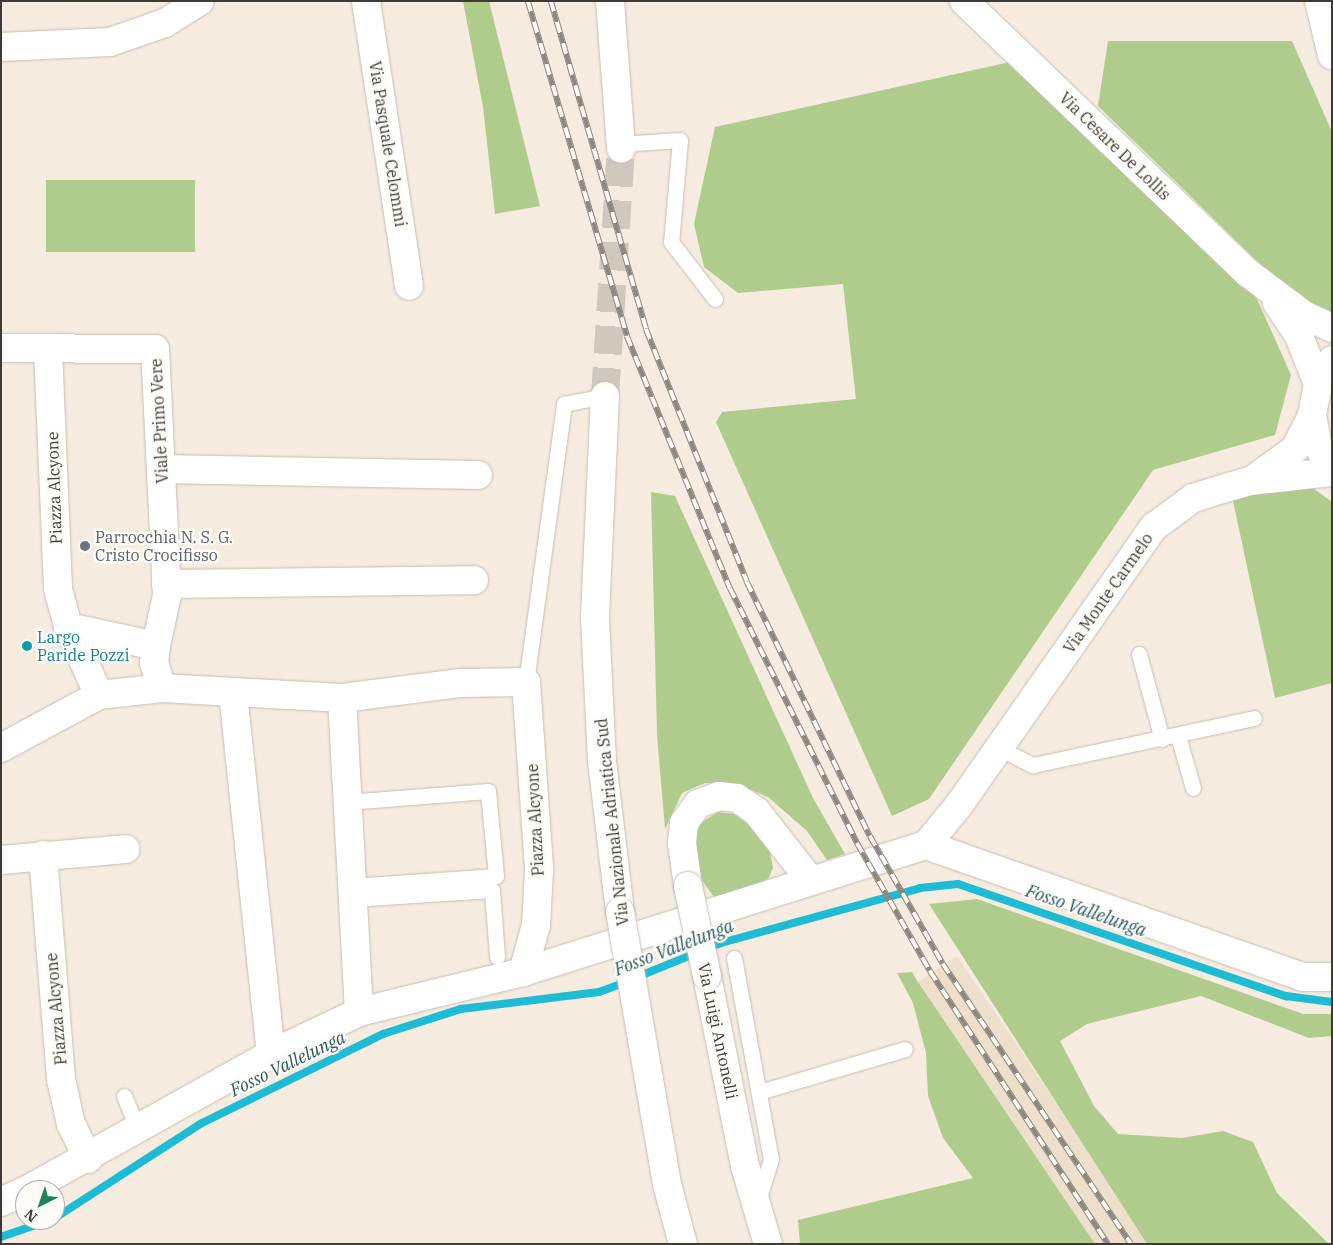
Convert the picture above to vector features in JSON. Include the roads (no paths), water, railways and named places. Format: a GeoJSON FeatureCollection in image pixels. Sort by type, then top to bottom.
{"type":"FeatureCollection","features":[{"type":"Feature","properties":{"kind":"street"},"geometry":{"type":"LineString","coordinates":[[1,47],[110,42],[165,23],[200,1]]}},
{"type":"Feature","properties":{"kind":"street","name":"Via Pasquale Celommi"},"geometry":{"type":"LineString","coordinates":[[366,1],[409,286]]}},
{"type":"Feature","properties":{"kind":"street"},"geometry":{"type":"LineString","coordinates":[[610,1],[621,146]]}},
{"type":"Feature","properties":{"kind":"street","name":"Via Cesare De Lollis"},"geometry":{"type":"LineString","coordinates":[[964,1],[1267,290],[1299,336],[1318,384]]}},
{"type":"Feature","properties":{"kind":"street"},"geometry":{"type":"LineString","coordinates":[[1319,1],[1332,55]]}},
{"type":"Feature","properties":{"kind":"street","name":"Via Cesare De Lollis"},"geometry":{"type":"LineString","coordinates":[[1267,290],[1332,328]]}},
{"type":"Feature","properties":{"kind":"street","name":"Viale Primo Vere"},"geometry":{"type":"LineString","coordinates":[[1,348],[155,349],[166,584],[156,646]]}},
{"type":"Feature","properties":{"kind":"street","name":"Piazza Alcyone"},"geometry":{"type":"LineString","coordinates":[[48,348],[58,589],[68,627],[99,695]]}},
{"type":"Feature","properties":{"kind":"street"},"geometry":{"type":"LineString","coordinates":[[1332,360],[1318,384],[1312,416],[1318,446],[1332,471]]}},
{"type":"Feature","properties":{"kind":"street","name":"Via Nazionale Adriatica Sud"},"geometry":{"type":"LineString","coordinates":[[605,396],[595,618],[602,761],[620,912],[667,1184],[683,1244]]}},
{"type":"Feature","properties":{"kind":"street","name":"Via Monte Carmelo"},"geometry":{"type":"LineString","coordinates":[[1250,481],[1295,449],[1312,416]]}},
{"type":"Feature","properties":{"kind":"street"},"geometry":{"type":"LineString","coordinates":[[161,469],[478,475]]}},
{"type":"Feature","properties":{"kind":"street","name":"Via Monte Carmelo"},"geometry":{"type":"LineString","coordinates":[[926,845],[999,748],[1154,527],[1193,498],[1250,481],[1332,471]]}},
{"type":"Feature","properties":{"kind":"street"},"geometry":{"type":"LineString","coordinates":[[166,584],[474,580]]}},
{"type":"Feature","properties":{"kind":"street"},"geometry":{"type":"LineString","coordinates":[[68,627],[156,646],[154,663],[162,688]]}},
{"type":"Feature","properties":{"kind":"street"},"geometry":{"type":"LineString","coordinates":[[1,748],[99,695],[162,688],[342,698],[461,683],[526,682]]}},
{"type":"Feature","properties":{"kind":"street","name":"Piazza Alcyone"},"geometry":{"type":"LineString","coordinates":[[522,972],[536,925],[539,870],[526,682]]}},
{"type":"Feature","properties":{"kind":"street"},"geometry":{"type":"LineString","coordinates":[[233,692],[271,1054]]}},
{"type":"Feature","properties":{"kind":"street"},"geometry":{"type":"LineString","coordinates":[[342,698],[359,1012]]}},
{"type":"Feature","properties":{"kind":"street","name":"Via Luigi Antonelli"},"geometry":{"type":"LineString","coordinates":[[768,1244],[756,1204],[688,886],[682,843],[684,823],[698,804],[719,796],[737,798],[756,810],[811,881]]}},
{"type":"Feature","properties":{"kind":"street"},"geometry":{"type":"LineString","coordinates":[[46,1180],[88,1159],[271,1054],[359,1012],[522,972],[926,845],[1302,976],[1332,976]]}},
{"type":"Feature","properties":{"kind":"street"},"geometry":{"type":"LineString","coordinates":[[3,854],[43,855],[126,849]]}},
{"type":"Feature","properties":{"kind":"street","name":"Piazza Alcyone"},"geometry":{"type":"LineString","coordinates":[[43,855],[61,1079],[71,1124],[88,1159]]}},
{"type":"Feature","properties":{"kind":"street"},"geometry":{"type":"LineString","coordinates":[[1,1202],[15,1195]]}},
{"type":"Feature","properties":{"kind":"lane"},"geometry":{"type":"LineString","coordinates":[[621,146],[680,140],[670,242],[715,300]]}},
{"type":"Feature","properties":{"kind":"lane"},"geometry":{"type":"LineString","coordinates":[[526,682],[564,404],[605,396]]}},
{"type":"Feature","properties":{"kind":"lane"},"geometry":{"type":"LineString","coordinates":[[1139,654],[1162,739]]}},
{"type":"Feature","properties":{"kind":"lane"},"geometry":{"type":"LineString","coordinates":[[999,748],[1033,765],[1178,736],[1254,718]]}},
{"type":"Feature","properties":{"kind":"lane"},"geometry":{"type":"LineString","coordinates":[[1178,736],[1193,788]]}},
{"type":"Feature","properties":{"kind":"lane"},"geometry":{"type":"LineString","coordinates":[[347,802],[488,790],[496,876],[352,892]]}},
{"type":"Feature","properties":{"kind":"lane"},"geometry":{"type":"LineString","coordinates":[[352,892],[492,890],[497,957]]}},
{"type":"Feature","properties":{"kind":"lane","name":"Via Luigi Antonelli"},"geometry":{"type":"LineString","coordinates":[[734,958],[771,1159],[756,1204]]}},
{"type":"Feature","properties":{"kind":"lane","name":"Via Luigi Antonelli"},"geometry":{"type":"LineString","coordinates":[[759,1092],[905,1049]]}},
{"type":"Feature","properties":{"kind":"lane"},"geometry":{"type":"LineString","coordinates":[[124,1096],[138,1129]]}},
{"type":"Feature","properties":{"kind":"waterway","name":"Fosso Vallelunga"},"geometry":{"type":"LineString","coordinates":[[637,977],[721,943],[920,888],[958,884],[1286,996],[1332,1002]]}},
{"type":"Feature","properties":{"kind":"waterway","name":"Fosso Vallelunga"},"geometry":{"type":"LineString","coordinates":[[65,1212],[202,1123],[383,1034],[461,1009],[599,992],[626,982]]}},
{"type":"Feature","properties":{"kind":"waterway","name":"Fosso Vallelunga"},"geometry":{"type":"LineString","coordinates":[[1,1237],[21,1230]]}},
{"type":"Feature","properties":{"kind":"tunnel"},"geometry":{"type":"LineString","coordinates":[[605,396],[621,149]]}},
{"type":"Feature","properties":{"kind":"railway"},"geometry":{"type":"LineString","coordinates":[[528,1],[627,336],[730,588],[857,843],[930,971],[1108,1244]]}},
{"type":"Feature","properties":{"kind":"railway"},"geometry":{"type":"LineString","coordinates":[[551,1],[646,329],[747,582],[870,836],[943,964],[1131,1244]]}},
{"type":"Feature","properties":{"kind":"place","name":"Parrocchia N. S. G. Cristo Crocifisso"},"geometry":{"type":"Point","coordinates":[85,546]}},
{"type":"Feature","properties":{"kind":"place","name":"Largo Paride Pozzi"},"geometry":{"type":"Point","coordinates":[27,646]}}]}
